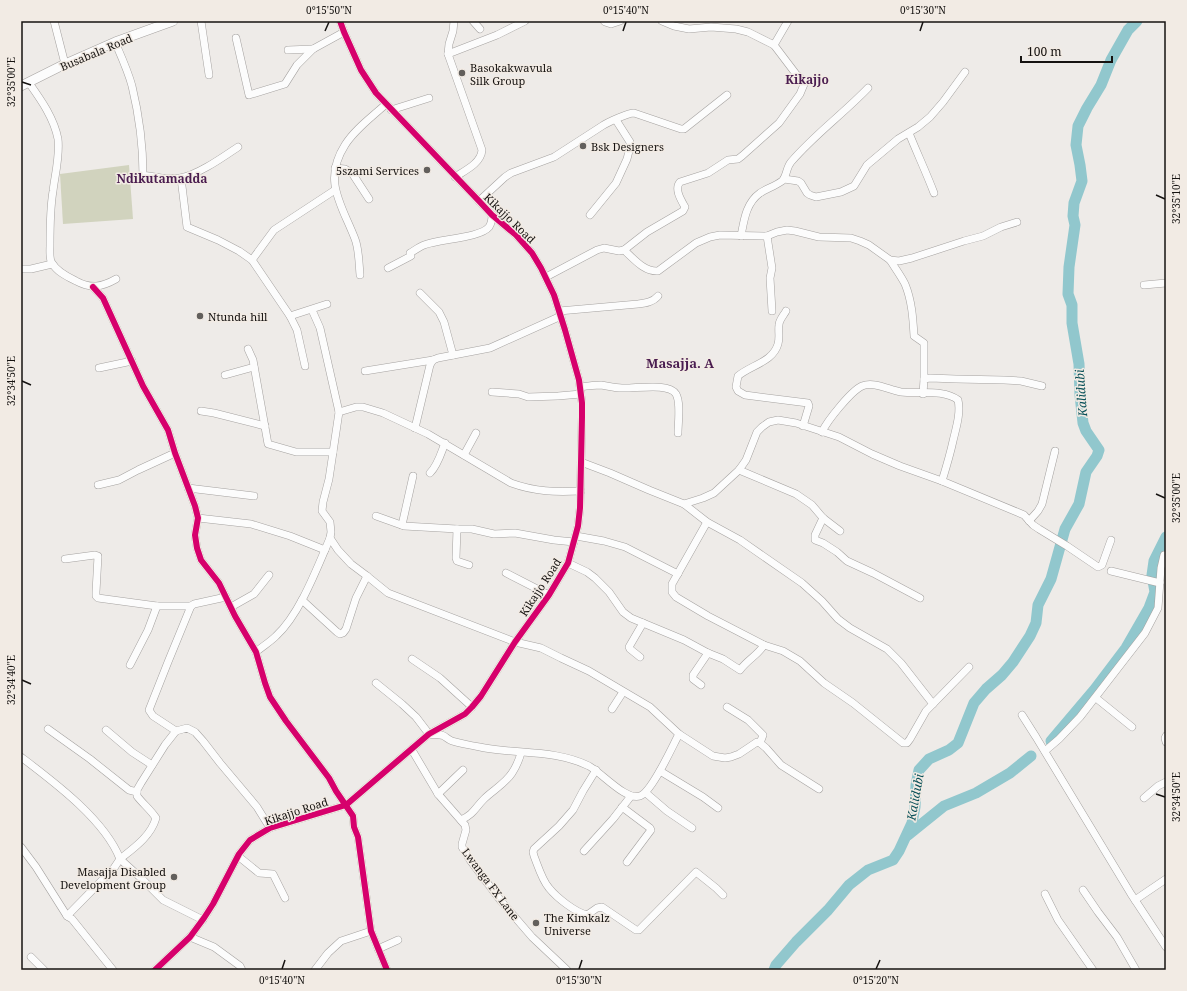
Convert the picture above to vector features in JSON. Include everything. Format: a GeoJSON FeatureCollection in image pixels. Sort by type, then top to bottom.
{"type":"FeatureCollection","features":[{"type":"Feature","properties":{"kind":"street"},"geometry":{"type":"LineString","coordinates":[[54,21],[65,64]]}},
{"type":"Feature","properties":{"kind":"street","name":"Busabala Road"},"geometry":{"type":"LineString","coordinates":[[25,85],[65,64],[115,42],[163,23],[173,21]]}},
{"type":"Feature","properties":{"kind":"street"},"geometry":{"type":"LineString","coordinates":[[201,21],[209,76]]}},
{"type":"Feature","properties":{"kind":"street","name":"Kikajjo Road"},"geometry":{"type":"LineString","coordinates":[[155,970],[190,937],[203,920],[238,856],[250,840],[270,828],[346,805],[429,734],[465,714],[472,707],[481,696],[515,642],[549,595],[568,563],[575,539],[580,508],[582,462],[582,417],[580,390],[565,330],[546,277],[532,252],[516,235],[479,202],[376,93],[360,70],[340,21]]}},
{"type":"Feature","properties":{"kind":"street"},"geometry":{"type":"LineString","coordinates":[[454,21],[453,31],[448,44],[448,54],[482,150],[482,155],[479,160],[455,177]]}},
{"type":"Feature","properties":{"kind":"street"},"geometry":{"type":"LineString","coordinates":[[474,21],[480,29]]}},
{"type":"Feature","properties":{"kind":"street"},"geometry":{"type":"LineString","coordinates":[[448,54],[497,35],[525,21]]}},
{"type":"Feature","properties":{"kind":"street"},"geometry":{"type":"LineString","coordinates":[[604,21],[611,24],[620,21]]}},
{"type":"Feature","properties":{"kind":"street"},"geometry":{"type":"LineString","coordinates":[[546,277],[597,250],[604,248],[619,251],[624,250],[646,232],[684,210],[685,207],[678,191],[678,184],[680,182],[708,173],[728,160],[738,159],[779,123],[800,94],[805,82],[796,74],[774,45],[748,32],[736,29],[711,27],[689,29],[674,26],[662,21]]}},
{"type":"Feature","properties":{"kind":"street"},"geometry":{"type":"LineString","coordinates":[[774,45],[788,21]]}},
{"type":"Feature","properties":{"kind":"street"},"geometry":{"type":"LineString","coordinates":[[236,38],[249,96],[285,84],[298,65],[313,49],[344,32]]}},
{"type":"Feature","properties":{"kind":"street"},"geometry":{"type":"LineString","coordinates":[[115,42],[132,84],[143,153],[143,175],[162,178],[181,178],[192,174],[238,147]]}},
{"type":"Feature","properties":{"kind":"street"},"geometry":{"type":"LineString","coordinates":[[288,50],[313,49]]}},
{"type":"Feature","properties":{"kind":"street"},"geometry":{"type":"LineString","coordinates":[[784,179],[801,182],[807,193],[816,197],[841,192],[854,186],[867,165],[898,139],[918,127],[934,112],[965,72]]}},
{"type":"Feature","properties":{"kind":"street"},"geometry":{"type":"LineString","coordinates":[[25,85],[48,112],[58,139],[58,154],[51,202],[50,236],[52,264],[66,276],[79,283],[93,287],[102,286],[116,279]]}},
{"type":"Feature","properties":{"kind":"street"},"geometry":{"type":"LineString","coordinates":[[741,236],[746,212],[754,199],[760,193],[784,179],[788,167],[793,159],[868,88]]}},
{"type":"Feature","properties":{"kind":"street"},"geometry":{"type":"LineString","coordinates":[[479,202],[505,176],[554,157],[602,126],[627,114],[632,113],[681,130],[727,94]]}},
{"type":"Feature","properties":{"kind":"street"},"geometry":{"type":"LineString","coordinates":[[360,275],[356,241],[339,204],[335,190],[335,168],[339,155],[345,144],[353,135],[389,107],[429,98]]}},
{"type":"Feature","properties":{"kind":"street"},"geometry":{"type":"LineString","coordinates":[[590,215],[616,183],[627,159],[630,142],[616,120]]}},
{"type":"Feature","properties":{"kind":"street"},"geometry":{"type":"LineString","coordinates":[[909,133],[934,193]]}},
{"type":"Feature","properties":{"kind":"street"},"geometry":{"type":"LineString","coordinates":[[335,168],[345,169],[352,173],[369,199]]}},
{"type":"Feature","properties":{"kind":"street"},"geometry":{"type":"LineString","coordinates":[[181,178],[188,227],[218,240],[252,260],[290,316],[297,330],[305,366]]}},
{"type":"Feature","properties":{"kind":"street"},"geometry":{"type":"LineString","coordinates":[[252,260],[274,230],[335,190]]}},
{"type":"Feature","properties":{"kind":"street"},"geometry":{"type":"LineString","coordinates":[[388,268],[412,256],[410,253],[423,245],[472,235],[484,231],[489,227],[492,215]]}},
{"type":"Feature","properties":{"kind":"street"},"geometry":{"type":"LineString","coordinates":[[890,260],[899,261],[912,258],[983,236],[1001,227],[1017,222]]}},
{"type":"Feature","properties":{"kind":"street"},"geometry":{"type":"LineString","coordinates":[[624,250],[646,269],[658,271],[696,243],[720,236],[767,236],[787,230],[819,237],[851,238],[869,245],[890,260],[905,284],[911,306],[914,336],[924,344],[923,394]]}},
{"type":"Feature","properties":{"kind":"street"},"geometry":{"type":"LineString","coordinates":[[767,236],[772,268],[770,278],[772,311]]}},
{"type":"Feature","properties":{"kind":"street"},"geometry":{"type":"LineString","coordinates":[[21,269],[31,269],[52,264]]}},
{"type":"Feature","properties":{"kind":"street"},"geometry":{"type":"LineString","coordinates":[[1144,285],[1166,283]]}},
{"type":"Feature","properties":{"kind":"street"},"geometry":{"type":"LineString","coordinates":[[93,287],[103,298],[143,386],[168,430],[198,518],[195,535],[196,548],[201,560],[219,583],[256,652],[264,684],[270,697],[329,778],[353,816],[354,827],[358,837],[371,931],[387,970]]}},
{"type":"Feature","properties":{"kind":"street"},"geometry":{"type":"LineString","coordinates":[[420,292],[439,312],[444,322],[453,355]]}},
{"type":"Feature","properties":{"kind":"street"},"geometry":{"type":"LineString","coordinates":[[365,371],[433,360],[490,348],[560,314],[648,303],[658,296]]}},
{"type":"Feature","properties":{"kind":"street"},"geometry":{"type":"LineString","coordinates":[[290,316],[327,304]]}},
{"type":"Feature","properties":{"kind":"street"},"geometry":{"type":"LineString","coordinates":[[256,652],[277,635],[290,620],[302,600],[325,550],[331,532],[330,522],[322,511],[334,452],[339,412],[320,328],[312,310]]}},
{"type":"Feature","properties":{"kind":"street"},"geometry":{"type":"LineString","coordinates":[[786,311],[779,325],[779,338],[775,350],[762,362],[738,376],[736,386],[738,391],[745,395],[808,404],[809,406],[803,426]]}},
{"type":"Feature","properties":{"kind":"street"},"geometry":{"type":"LineString","coordinates":[[248,349],[253,360],[268,444],[296,452],[334,452]]}},
{"type":"Feature","properties":{"kind":"street"},"geometry":{"type":"LineString","coordinates":[[415,428],[430,365],[433,360]]}},
{"type":"Feature","properties":{"kind":"street"},"geometry":{"type":"LineString","coordinates":[[99,368],[132,361]]}},
{"type":"Feature","properties":{"kind":"street"},"geometry":{"type":"LineString","coordinates":[[225,374],[254,367]]}},
{"type":"Feature","properties":{"kind":"street"},"geometry":{"type":"LineString","coordinates":[[924,380],[930,378],[1004,380],[1021,381],[1042,386]]}},
{"type":"Feature","properties":{"kind":"street"},"geometry":{"type":"LineString","coordinates":[[492,392],[519,394],[528,397],[558,396],[599,385],[621,388],[651,387],[670,389],[676,394],[678,402],[678,433]]}},
{"type":"Feature","properties":{"kind":"street"},"geometry":{"type":"LineString","coordinates":[[822,432],[835,412],[861,386],[873,385],[900,392],[923,394],[937,393],[950,395],[958,400],[960,405],[957,427],[942,481]]}},
{"type":"Feature","properties":{"kind":"street"},"geometry":{"type":"LineString","coordinates":[[339,412],[356,407],[363,407],[383,413],[445,443],[511,483],[525,488],[553,492],[581,491]]}},
{"type":"Feature","properties":{"kind":"street"},"geometry":{"type":"LineString","coordinates":[[201,411],[264,426]]}},
{"type":"Feature","properties":{"kind":"street"},"geometry":{"type":"LineString","coordinates":[[684,504],[703,498],[714,492],[739,470],[746,460],[757,432],[769,422],[778,420],[839,437],[900,466],[942,481],[1024,515],[1039,529],[1096,566],[1100,567],[1104,562],[1111,540]]}},
{"type":"Feature","properties":{"kind":"street"},"geometry":{"type":"LineString","coordinates":[[464,455],[476,433]]}},
{"type":"Feature","properties":{"kind":"street"},"geometry":{"type":"LineString","coordinates":[[430,473],[437,463],[445,443]]}},
{"type":"Feature","properties":{"kind":"street"},"geometry":{"type":"LineString","coordinates":[[1029,521],[1042,504],[1055,451]]}},
{"type":"Feature","properties":{"kind":"street"},"geometry":{"type":"LineString","coordinates":[[98,485],[119,480],[175,453]]}},
{"type":"Feature","properties":{"kind":"street"},"geometry":{"type":"LineString","coordinates":[[582,462],[684,504],[707,522],[740,540],[802,583],[838,619],[850,628],[887,649],[901,663],[933,704]]}},
{"type":"Feature","properties":{"kind":"street"},"geometry":{"type":"LineString","coordinates":[[739,470],[796,494],[812,505],[823,518],[840,531]]}},
{"type":"Feature","properties":{"kind":"street"},"geometry":{"type":"LineString","coordinates":[[402,525],[413,476]]}},
{"type":"Feature","properties":{"kind":"street"},"geometry":{"type":"LineString","coordinates":[[188,488],[254,496]]}},
{"type":"Feature","properties":{"kind":"street"},"geometry":{"type":"LineString","coordinates":[[376,516],[402,525],[425,528],[457,530],[472,529],[494,534],[515,533],[554,540],[575,539],[604,541],[625,547],[678,574]]}},
{"type":"Feature","properties":{"kind":"street"},"geometry":{"type":"LineString","coordinates":[[198,518],[250,524],[290,536],[325,550]]}},
{"type":"Feature","properties":{"kind":"street"},"geometry":{"type":"LineString","coordinates":[[823,518],[815,535],[815,540],[837,552],[847,561],[920,598]]}},
{"type":"Feature","properties":{"kind":"street"},"geometry":{"type":"LineString","coordinates":[[707,522],[672,584],[672,592],[676,597],[708,616],[764,645],[783,651],[800,661],[824,683],[854,703],[903,743],[907,743],[922,717],[969,667]]}},
{"type":"Feature","properties":{"kind":"street"},"geometry":{"type":"LineString","coordinates":[[457,530],[457,561],[469,565]]}},
{"type":"Feature","properties":{"kind":"street"},"geometry":{"type":"LineString","coordinates":[[330,538],[338,550],[351,564],[388,593],[515,642],[541,648],[589,671],[650,707],[679,734],[713,756],[724,758],[731,757],[757,742],[760,743],[781,764],[819,790]]}},
{"type":"Feature","properties":{"kind":"street"},"geometry":{"type":"LineString","coordinates":[[65,559],[95,555],[98,556],[96,596],[98,598],[157,606],[191,606],[226,597]]}},
{"type":"Feature","properties":{"kind":"street"},"geometry":{"type":"LineString","coordinates":[[1045,751],[1080,717],[1145,633],[1158,608],[1155,582],[1164,569],[1164,555]]}},
{"type":"Feature","properties":{"kind":"street"},"geometry":{"type":"LineString","coordinates":[[568,563],[596,578],[609,592],[623,612],[631,618],[684,640],[723,659],[740,670],[744,664],[757,654],[764,645]]}},
{"type":"Feature","properties":{"kind":"street"},"geometry":{"type":"LineString","coordinates":[[1111,571],[1155,582]]}},
{"type":"Feature","properties":{"kind":"street"},"geometry":{"type":"LineString","coordinates":[[506,573],[549,595]]}},
{"type":"Feature","properties":{"kind":"street"},"geometry":{"type":"LineString","coordinates":[[231,607],[254,594],[270,575]]}},
{"type":"Feature","properties":{"kind":"street"},"geometry":{"type":"LineString","coordinates":[[302,600],[337,632],[340,634],[344,633],[356,598],[367,576]]}},
{"type":"Feature","properties":{"kind":"street"},"geometry":{"type":"LineString","coordinates":[[130,665],[148,630],[157,606]]}},
{"type":"Feature","properties":{"kind":"street"},"geometry":{"type":"LineString","coordinates":[[176,731],[153,716],[149,710],[191,606]]}},
{"type":"Feature","properties":{"kind":"street"},"geometry":{"type":"LineString","coordinates":[[640,657],[629,647],[644,623]]}},
{"type":"Feature","properties":{"kind":"street"},"geometry":{"type":"LineString","coordinates":[[701,685],[693,679],[693,675],[708,653]]}},
{"type":"Feature","properties":{"kind":"street"},"geometry":{"type":"LineString","coordinates":[[412,659],[440,678],[472,707]]}},
{"type":"Feature","properties":{"kind":"street"},"geometry":{"type":"LineString","coordinates":[[376,683],[411,712],[429,734],[443,735],[450,741],[485,748],[521,753],[536,753],[565,758],[589,766],[596,770],[631,796],[639,796],[646,793],[660,771],[679,734]]}},
{"type":"Feature","properties":{"kind":"street"},"geometry":{"type":"LineString","coordinates":[[612,709],[624,692]]}},
{"type":"Feature","properties":{"kind":"street"},"geometry":{"type":"LineString","coordinates":[[1096,698],[1132,727]]}},
{"type":"Feature","properties":{"kind":"street"},"geometry":{"type":"LineString","coordinates":[[727,707],[748,720],[763,735],[760,743]]}},
{"type":"Feature","properties":{"kind":"street"},"geometry":{"type":"LineString","coordinates":[[1022,715],[1107,856],[1166,947]]}},
{"type":"Feature","properties":{"kind":"street"},"geometry":{"type":"LineString","coordinates":[[68,916],[120,860],[138,845],[151,831],[156,818],[151,810],[142,804],[136,796],[137,792],[152,765],[176,731],[187,728],[195,732],[257,807],[270,828]]}},
{"type":"Feature","properties":{"kind":"street"},"geometry":{"type":"LineString","coordinates":[[48,729],[90,759],[129,790],[137,792]]}},
{"type":"Feature","properties":{"kind":"street"},"geometry":{"type":"LineString","coordinates":[[106,730],[132,752],[152,765]]}},
{"type":"Feature","properties":{"kind":"street"},"geometry":{"type":"LineString","coordinates":[[1166,736],[1166,742]]}},
{"type":"Feature","properties":{"kind":"street"},"geometry":{"type":"LineString","coordinates":[[412,750],[438,794],[461,820],[474,812],[483,800],[504,783],[512,773],[521,753]]}},
{"type":"Feature","properties":{"kind":"street"},"geometry":{"type":"LineString","coordinates":[[21,757],[61,788],[106,833],[120,860],[163,900],[203,920]]}},
{"type":"Feature","properties":{"kind":"street"},"geometry":{"type":"LineString","coordinates":[[438,794],[463,770]]}},
{"type":"Feature","properties":{"kind":"street"},"geometry":{"type":"LineString","coordinates":[[596,770],[573,810],[559,826],[534,849],[534,856],[549,889],[574,910],[580,911],[587,915],[597,908],[602,907],[636,930],[639,930],[696,872],[723,895]]}},
{"type":"Feature","properties":{"kind":"street"},"geometry":{"type":"LineString","coordinates":[[660,771],[703,797],[718,808]]}},
{"type":"Feature","properties":{"kind":"street"},"geometry":{"type":"LineString","coordinates":[[1144,798],[1158,786],[1166,782]]}},
{"type":"Feature","properties":{"kind":"street"},"geometry":{"type":"LineString","coordinates":[[646,793],[667,811],[692,828]]}},
{"type":"Feature","properties":{"kind":"street"},"geometry":{"type":"LineString","coordinates":[[584,851],[613,819],[631,796]]}},
{"type":"Feature","properties":{"kind":"street"},"geometry":{"type":"LineString","coordinates":[[622,807],[652,830],[626,862]]}},
{"type":"Feature","properties":{"kind":"street","name":"Lwanga FX Lane"},"geometry":{"type":"LineString","coordinates":[[461,820],[466,825],[462,847],[470,860],[501,901],[532,937],[568,970]]}},
{"type":"Feature","properties":{"kind":"street"},"geometry":{"type":"LineString","coordinates":[[21,847],[68,916],[113,970]]}},
{"type":"Feature","properties":{"kind":"street"},"geometry":{"type":"LineString","coordinates":[[238,856],[259,873],[274,874],[285,898]]}},
{"type":"Feature","properties":{"kind":"street"},"geometry":{"type":"LineString","coordinates":[[1135,900],[1166,879]]}},
{"type":"Feature","properties":{"kind":"street"},"geometry":{"type":"LineString","coordinates":[[1083,890],[1117,937],[1136,970]]}},
{"type":"Feature","properties":{"kind":"street"},"geometry":{"type":"LineString","coordinates":[[1045,894],[1058,920],[1093,970]]}},
{"type":"Feature","properties":{"kind":"street"},"geometry":{"type":"LineString","coordinates":[[315,970],[328,953],[341,941],[371,931]]}},
{"type":"Feature","properties":{"kind":"street"},"geometry":{"type":"LineString","coordinates":[[190,937],[214,947],[240,966],[242,970]]}},
{"type":"Feature","properties":{"kind":"street"},"geometry":{"type":"LineString","coordinates":[[378,949],[398,940]]}},
{"type":"Feature","properties":{"kind":"street"},"geometry":{"type":"LineString","coordinates":[[31,957],[44,970]]}},
{"type":"Feature","properties":{"kind":"green space"},"geometry":{"type":"Polygon","coordinates":[[[129,165],[133,219],[63,224],[60,174],[129,165]]]}},
{"type":"Feature","properties":{"kind":"waterway","name":"Kalidubi"},"geometry":{"type":"LineString","coordinates":[[774,970],[776,965],[796,942],[828,910],[849,885],[868,870],[893,860],[899,851],[912,823],[919,770],[929,759],[949,750],[958,743],[974,703],[1013,662],[1030,636],[1036,623],[1038,605],[1051,579],[1065,529],[1079,504],[1086,472],[1097,456],[1099,450],[1086,431],[1083,423],[1079,364],[1072,323],[1072,305],[1068,294],[1069,267],[1075,225],[1073,216],[1074,203],[1082,181],[1076,145],[1078,126],[1101,85],[1111,60],[1128,30],[1137,21]]}},
{"type":"Feature","properties":{"kind":"waterway","name":"Kalidubi"},"geometry":{"type":"LineString","coordinates":[[1051,741],[1095,689],[1126,648],[1149,608],[1155,592],[1152,575],[1154,561],[1166,537]]}},
{"type":"Feature","properties":{"kind":"waterway","name":"Kalidubi"},"geometry":{"type":"LineString","coordinates":[[908,835],[944,806],[976,793],[1010,773],[1031,756]]}},
{"type":"Feature","properties":{"kind":"cycle path"},"geometry":{"type":"LineString","coordinates":[[155,970],[190,937],[204,918],[239,854],[250,840],[270,828],[346,805],[429,734],[465,714],[472,707],[481,696],[515,642],[549,595],[568,563],[578,526],[580,508],[582,403],[579,380],[554,295],[532,253],[516,235],[492,215],[376,93],[361,70],[340,21]]}},
{"type":"Feature","properties":{"kind":"cycle path"},"geometry":{"type":"LineString","coordinates":[[93,287],[103,298],[143,386],[168,430],[195,506],[198,518],[195,535],[201,560],[219,583],[235,616],[256,652],[270,697],[329,778],[353,816],[354,827],[358,837],[371,931],[387,970]]}},
{"type":"Feature","properties":{"kind":"place","name":"Basokakwavula Silk Group"},"geometry":{"type":"Point","coordinates":[462,73]}},
{"type":"Feature","properties":{"kind":"place","name":"Bsk Designers"},"geometry":{"type":"Point","coordinates":[583,146]}},
{"type":"Feature","properties":{"kind":"place","name":"5szami Services"},"geometry":{"type":"Point","coordinates":[427,170]}},
{"type":"Feature","properties":{"kind":"place","name":"Ntunda hill"},"geometry":{"type":"Point","coordinates":[200,316]}},
{"type":"Feature","properties":{"kind":"place","name":"Masajja Disabled Development Group"},"geometry":{"type":"Point","coordinates":[174,877]}},
{"type":"Feature","properties":{"kind":"place","name":"The Kimkalz Universe"},"geometry":{"type":"Point","coordinates":[536,923]}},
{"type":"Feature","properties":{"kind":"district","name":"Kikajjo"},"geometry":{"type":"Point","coordinates":[807,79]}},
{"type":"Feature","properties":{"kind":"district","name":"Ndikutamadda"},"geometry":{"type":"Point","coordinates":[162,178]}},
{"type":"Feature","properties":{"kind":"district","name":"Masajja. A"},"geometry":{"type":"Point","coordinates":[680,363]}}]}
